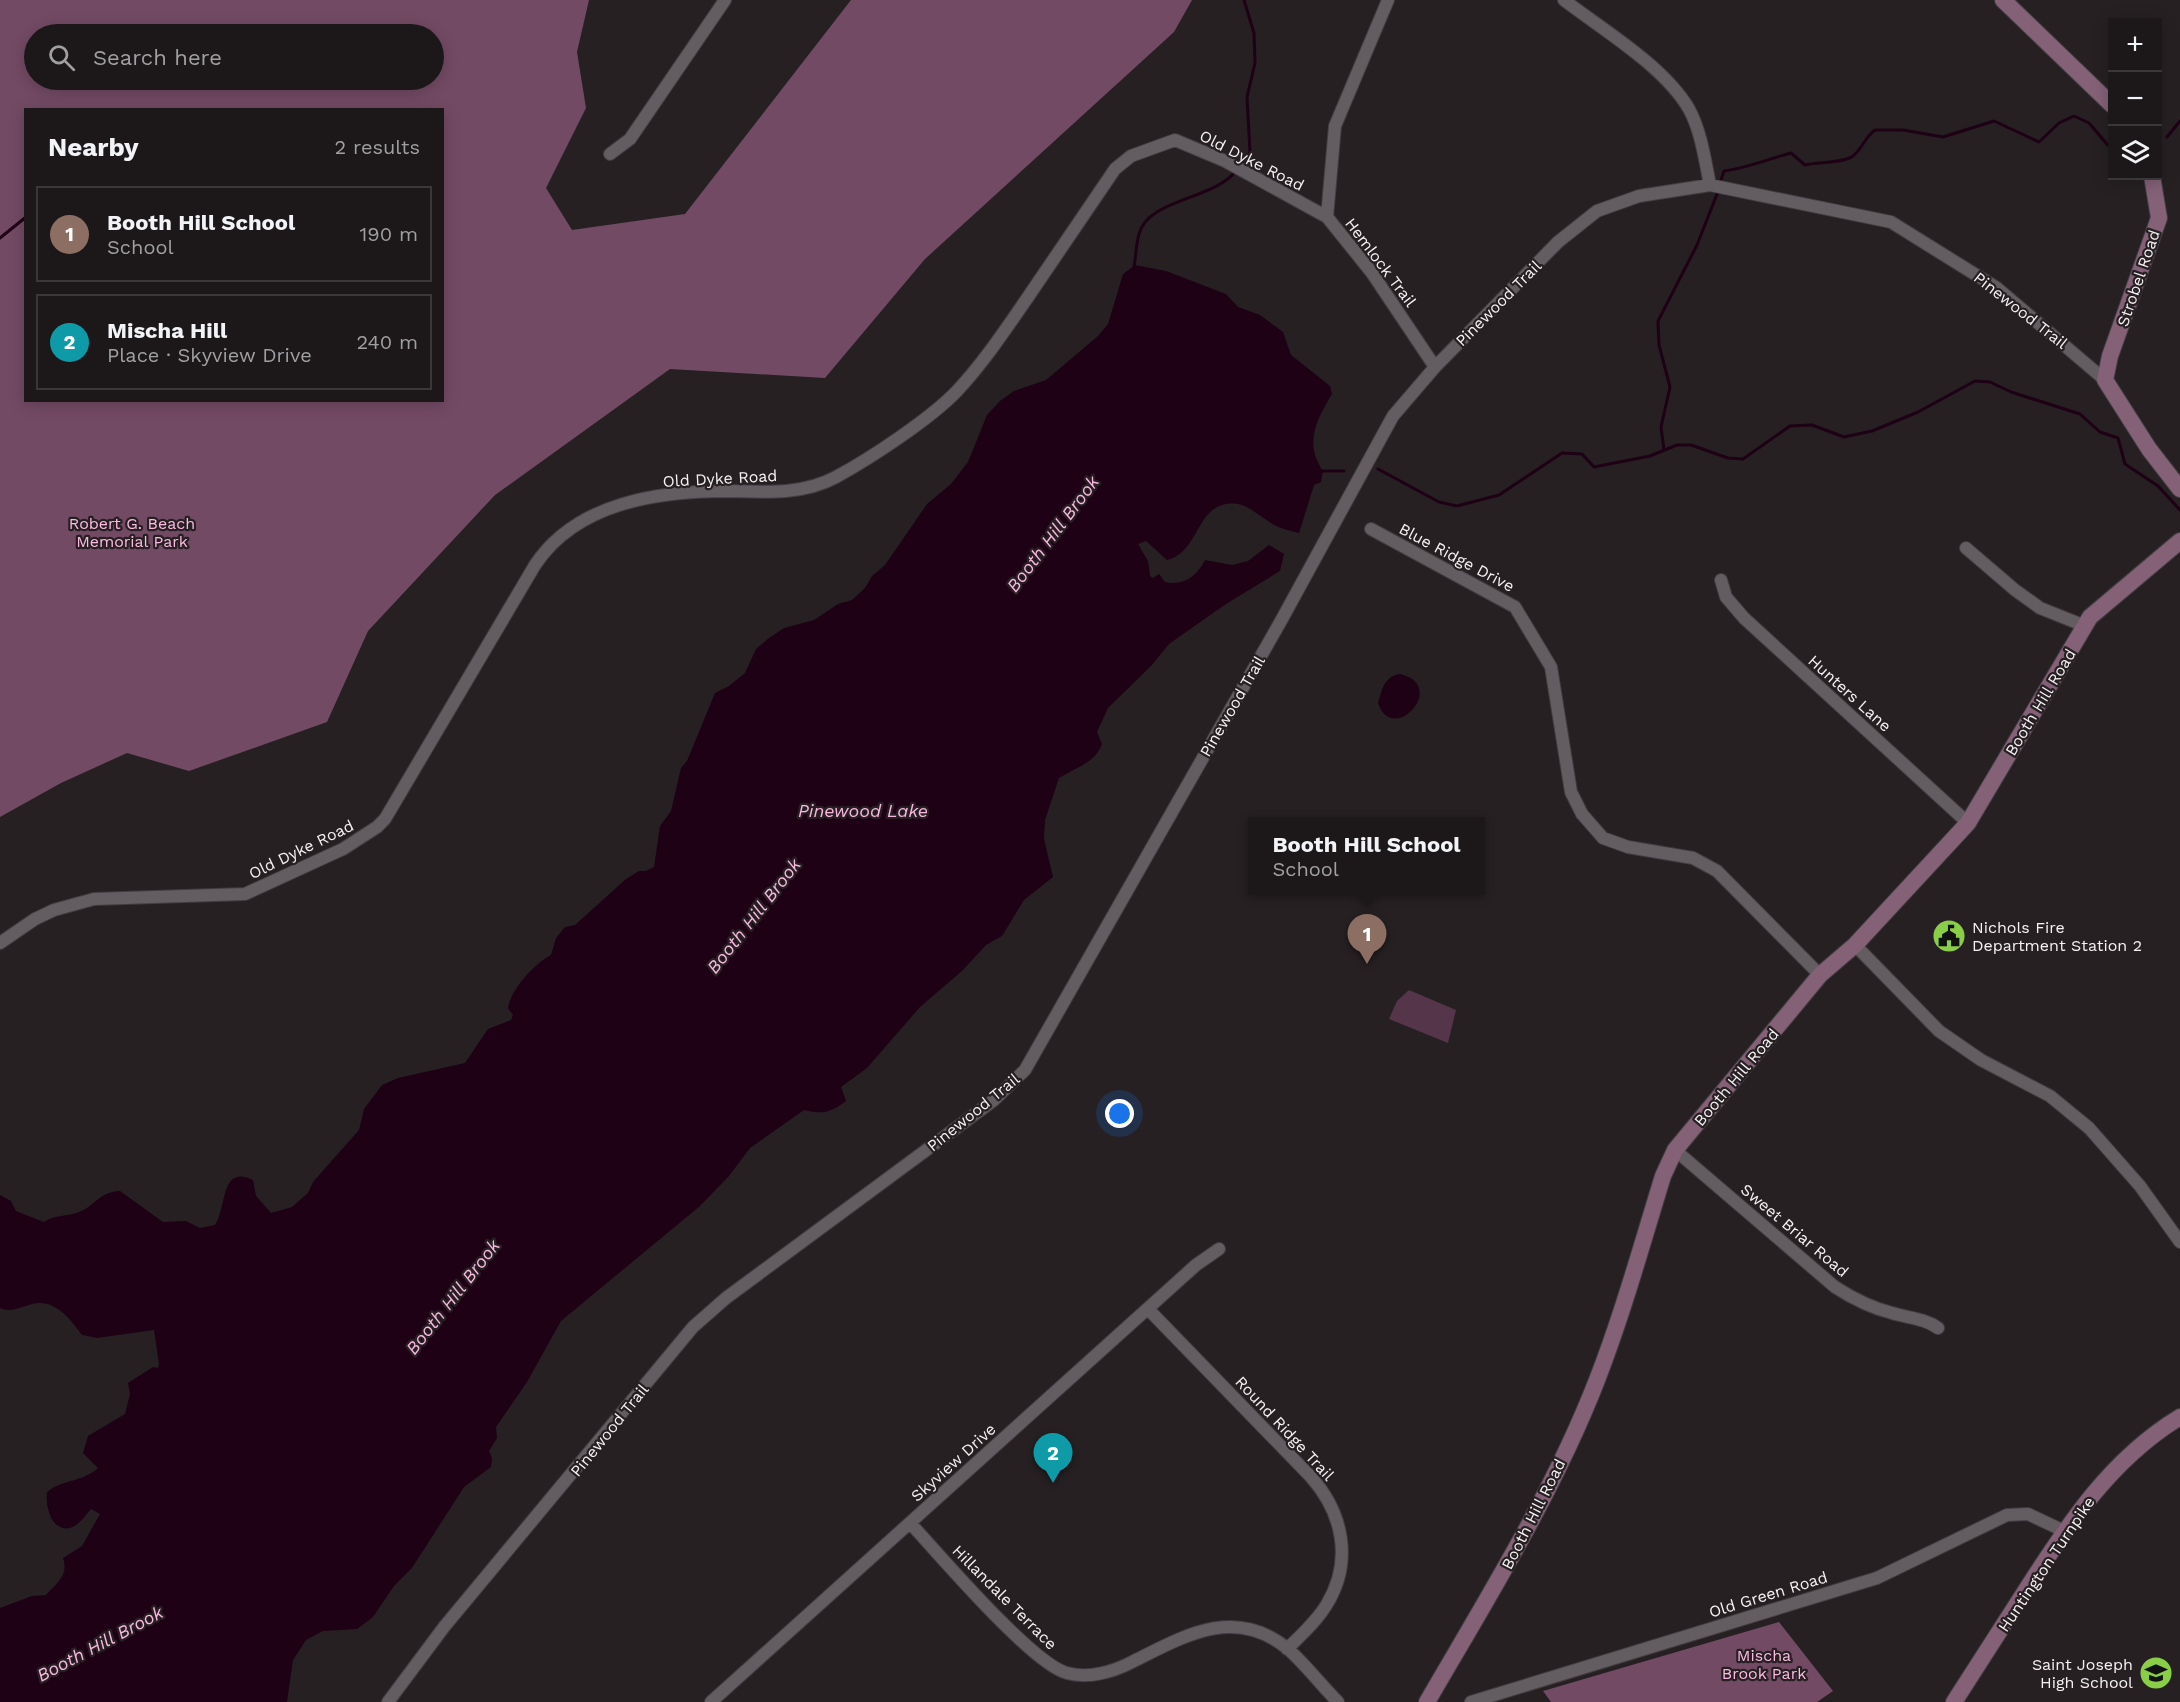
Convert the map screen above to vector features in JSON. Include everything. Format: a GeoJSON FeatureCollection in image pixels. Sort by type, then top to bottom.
{"type":"FeatureCollection","features":[{"type":"Feature","properties":{"kind":"street"},"geometry":{"type":"LineString","coordinates":[[610,154],[630,139],[725,0]]}},
{"type":"Feature","properties":{"kind":"street","name":"Hemlock Trail"},"geometry":{"type":"LineString","coordinates":[[1388,0],[1335,126],[1327,217],[1372,273],[1435,367]]}},
{"type":"Feature","properties":{"kind":"street"},"geometry":{"type":"LineString","coordinates":[[1564,0],[1661,74],[1689,109],[1717,186]]}},
{"type":"Feature","properties":{"kind":"street"},"geometry":{"type":"LineString","coordinates":[[2003,0],[2108,101]]}},
{"type":"Feature","properties":{"kind":"street","name":"Old Dyke Road"},"geometry":{"type":"LineString","coordinates":[[0,944],[35,919],[54,910],[94,899],[245,894],[362,839],[385,819],[544,551],[567,531],[597,512],[643,499],[710,491],[799,490],[834,479],[939,408],[957,390],[1001,337],[1115,169],[1131,156],[1175,140],[1225,161],[1327,217]]}},
{"type":"Feature","properties":{"kind":"street","name":"Strobel Road"},"geometry":{"type":"LineString","coordinates":[[2105,380],[2110,356],[2159,218],[2153,180]]}},
{"type":"Feature","properties":{"kind":"street","name":"Pinewood Trail"},"geometry":{"type":"LineString","coordinates":[[388,1702],[444,1627],[706,1314],[994,1100],[1025,1070],[1282,618],[1393,416],[1435,367],[1558,242],[1597,211],[1639,196],[1717,186],[1891,222],[1997,288],[2105,380],[2149,449],[2180,489]]}},
{"type":"Feature","properties":{"kind":"street","name":"Blue Ridge Drive"},"geometry":{"type":"LineString","coordinates":[[1371,529],[1515,607],[1551,667],[1571,792],[1582,814],[1603,838],[1628,847],[1693,858],[1717,872],[1820,975]]}},
{"type":"Feature","properties":{"kind":"street","name":"Booth Hill Road"},"geometry":{"type":"LineString","coordinates":[[1427,1702],[1514,1552],[1568,1446],[1597,1380],[1663,1176],[1676,1150],[1820,975],[1855,945],[1968,823],[2090,617],[2180,541]]}},
{"type":"Feature","properties":{"kind":"street"},"geometry":{"type":"LineString","coordinates":[[1966,548],[2040,608],[2085,626]]}},
{"type":"Feature","properties":{"kind":"street","name":"Hunters Lane"},"geometry":{"type":"LineString","coordinates":[[1721,580],[1726,597],[1744,618],[1968,823]]}},
{"type":"Feature","properties":{"kind":"street"},"geometry":{"type":"LineString","coordinates":[[1855,945],[1939,1031],[1981,1060],[2050,1096],[2089,1128],[2140,1186],[2180,1242]]}},
{"type":"Feature","properties":{"kind":"street","name":"Sweet Briar Road"},"geometry":{"type":"LineString","coordinates":[[1676,1150],[1835,1287],[1851,1297],[1890,1313],[1928,1321],[1938,1328]]}},
{"type":"Feature","properties":{"kind":"street","name":"Skyview Drive"},"geometry":{"type":"LineString","coordinates":[[711,1702],[1196,1265],[1219,1249]]}},
{"type":"Feature","properties":{"kind":"street","name":"Round Ridge Trail"},"geometry":{"type":"LineString","coordinates":[[1148,1309],[1311,1477],[1323,1491],[1337,1519],[1342,1538],[1342,1556],[1335,1587],[1327,1605],[1287,1649]]}},
{"type":"Feature","properties":{"kind":"street","name":"Huntington Turnpike"},"geometry":{"type":"LineString","coordinates":[[1954,1702],[2064,1531],[2119,1463],[2141,1443],[2180,1417]]}},
{"type":"Feature","properties":{"kind":"street","name":"Old Green Road"},"geometry":{"type":"LineString","coordinates":[[1472,1702],[1877,1578],[2007,1515],[2028,1514],[2064,1531]]}},
{"type":"Feature","properties":{"kind":"street","name":"Hillandale Terrace"},"geometry":{"type":"LineString","coordinates":[[910,1523],[1025,1644],[1047,1663],[1066,1673],[1106,1673],[1187,1634],[1228,1625],[1268,1637],[1287,1649],[1338,1702]]}},
{"type":"Feature","properties":{"kind":"shaded area"},"geometry":{"type":"Polygon","coordinates":[[[1409,990],[1456,1010],[1448,1043],[1389,1019],[1397,1001],[1409,990]]]}},
{"type":"Feature","properties":{"kind":"green space","name":"Robert G. Beach Memorial Park"},"geometry":{"type":"Polygon","coordinates":[[[0,0],[589,0],[577,52],[586,108],[546,188],[572,230],[685,214],[851,0],[1192,0],[1174,32],[925,259],[825,378],[670,369],[495,495],[368,631],[327,722],[189,771],[127,753],[61,783],[0,817],[0,0]]]}},
{"type":"Feature","properties":{"kind":"green space","name":"Mischa Brook Park"},"geometry":{"type":"Polygon","coordinates":[[[1779,1622],[1833,1691],[1817,1702],[1551,1702],[1543,1691],[1779,1622]]]}},
{"type":"Feature","properties":{"kind":"water","name":"Pinewood Lake"},"geometry":{"type":"Polygon","coordinates":[[[1135,265],[1166,271],[1226,294],[1238,307],[1260,315],[1283,332],[1291,355],[1330,386],[1332,394],[1321,413],[1313,441],[1317,461],[1323,471],[1321,482],[1314,485],[1299,533],[1279,527],[1238,504],[1226,504],[1208,514],[1191,541],[1177,556],[1167,560],[1146,541],[1138,544],[1148,561],[1150,576],[1153,578],[1159,574],[1165,582],[1172,583],[1184,581],[1194,575],[1205,560],[1232,565],[1248,561],[1269,545],[1284,554],[1280,571],[1226,604],[1169,644],[1151,666],[1108,708],[1097,732],[1102,744],[1099,751],[1090,760],[1059,778],[1045,820],[1044,839],[1053,877],[1024,900],[1002,936],[986,945],[963,970],[920,1007],[867,1068],[841,1087],[846,1101],[826,1112],[804,1110],[750,1148],[729,1176],[700,1206],[561,1321],[527,1382],[496,1427],[497,1438],[489,1451],[492,1458],[491,1467],[464,1487],[412,1568],[394,1586],[373,1617],[357,1629],[323,1631],[306,1640],[293,1660],[287,1702],[0,1702],[0,1608],[32,1596],[46,1595],[63,1574],[63,1558],[82,1546],[100,1514],[91,1509],[76,1525],[70,1528],[58,1526],[48,1510],[47,1492],[86,1476],[98,1468],[83,1453],[88,1436],[125,1414],[130,1394],[128,1383],[153,1367],[158,1368],[159,1364],[154,1330],[97,1338],[82,1335],[61,1312],[48,1304],[32,1304],[12,1310],[0,1308],[0,1195],[11,1201],[16,1211],[44,1222],[79,1212],[102,1196],[120,1191],[163,1222],[186,1221],[200,1228],[215,1225],[230,1182],[242,1177],[253,1180],[256,1196],[271,1213],[292,1207],[308,1193],[313,1182],[359,1130],[364,1109],[382,1085],[398,1078],[465,1063],[488,1029],[511,1020],[513,1015],[508,1008],[518,985],[551,955],[556,938],[565,927],[575,925],[626,879],[639,871],[646,871],[654,867],[660,826],[671,811],[681,768],[687,761],[715,693],[729,686],[745,673],[756,649],[769,638],[784,628],[814,620],[838,604],[852,600],[865,588],[872,576],[885,565],[927,504],[951,484],[968,462],[987,415],[1000,401],[1014,391],[1046,380],[1098,336],[1108,324],[1123,274],[1135,265]]]}},
{"type":"Feature","properties":{"kind":"water"},"geometry":{"type":"Polygon","coordinates":[[[1400,674],[1414,680],[1419,689],[1419,700],[1413,709],[1395,719],[1385,715],[1378,703],[1387,681],[1400,674]]]}},
{"type":"Feature","properties":{"kind":"waterway","name":"Booth Hill Brook"},"geometry":{"type":"LineString","coordinates":[[1240,166],[1250,152],[1247,97],[1255,63],[1254,33],[1244,0]]}},
{"type":"Feature","properties":{"kind":"waterway"},"geometry":{"type":"LineString","coordinates":[[1720,183],[1724,171],[1791,153],[1805,165],[1849,158],[1875,130],[1903,130],[1943,137],[1994,121],[2039,142],[2059,123],[2074,116],[2089,123],[2108,145]]}},
{"type":"Feature","properties":{"kind":"waterway"},"geometry":{"type":"LineString","coordinates":[[2167,137],[2180,121]]}},
{"type":"Feature","properties":{"kind":"waterway","name":"Booth Hill Brook"},"geometry":{"type":"LineString","coordinates":[[1134,267],[1138,238],[1145,222],[1168,206],[1226,181],[1236,171]]}},
{"type":"Feature","properties":{"kind":"waterway"},"geometry":{"type":"LineString","coordinates":[[1664,450],[1661,427],[1670,387],[1659,345],[1658,321],[1697,245],[1719,189]]}},
{"type":"Feature","properties":{"kind":"waterway"},"geometry":{"type":"LineString","coordinates":[[0,238],[24,219]]}},
{"type":"Feature","properties":{"kind":"waterway"},"geometry":{"type":"LineString","coordinates":[[1378,469],[1439,502],[1457,506],[1499,495],[1562,453],[1582,454],[1594,467],[1650,456],[1677,445],[1691,445],[1728,458],[1743,459],[1790,426],[1812,425],[1844,437],[1872,431],[1918,412],[1975,381],[1990,382],[2011,392],[2080,414],[2100,432],[2118,438],[2125,464],[2158,486],[2180,510]]}},
{"type":"Feature","properties":{"kind":"waterway"},"geometry":{"type":"LineString","coordinates":[[1322,471],[1344,471]]}},
{"type":"Feature","properties":{"kind":"place","name":"Nichols Fire Department Station 2"},"geometry":{"type":"Point","coordinates":[1949,936]}},
{"type":"Feature","properties":{"kind":"place","name":"Booth Hill School"},"geometry":{"type":"Point","coordinates":[1367,964]}},
{"type":"Feature","properties":{"kind":"place","name":"Mischa Hill"},"geometry":{"type":"Point","coordinates":[1053,1483]}},
{"type":"Feature","properties":{"kind":"place","name":"Saint Joseph High School"},"geometry":{"type":"Point","coordinates":[2156,1673]}}]}
